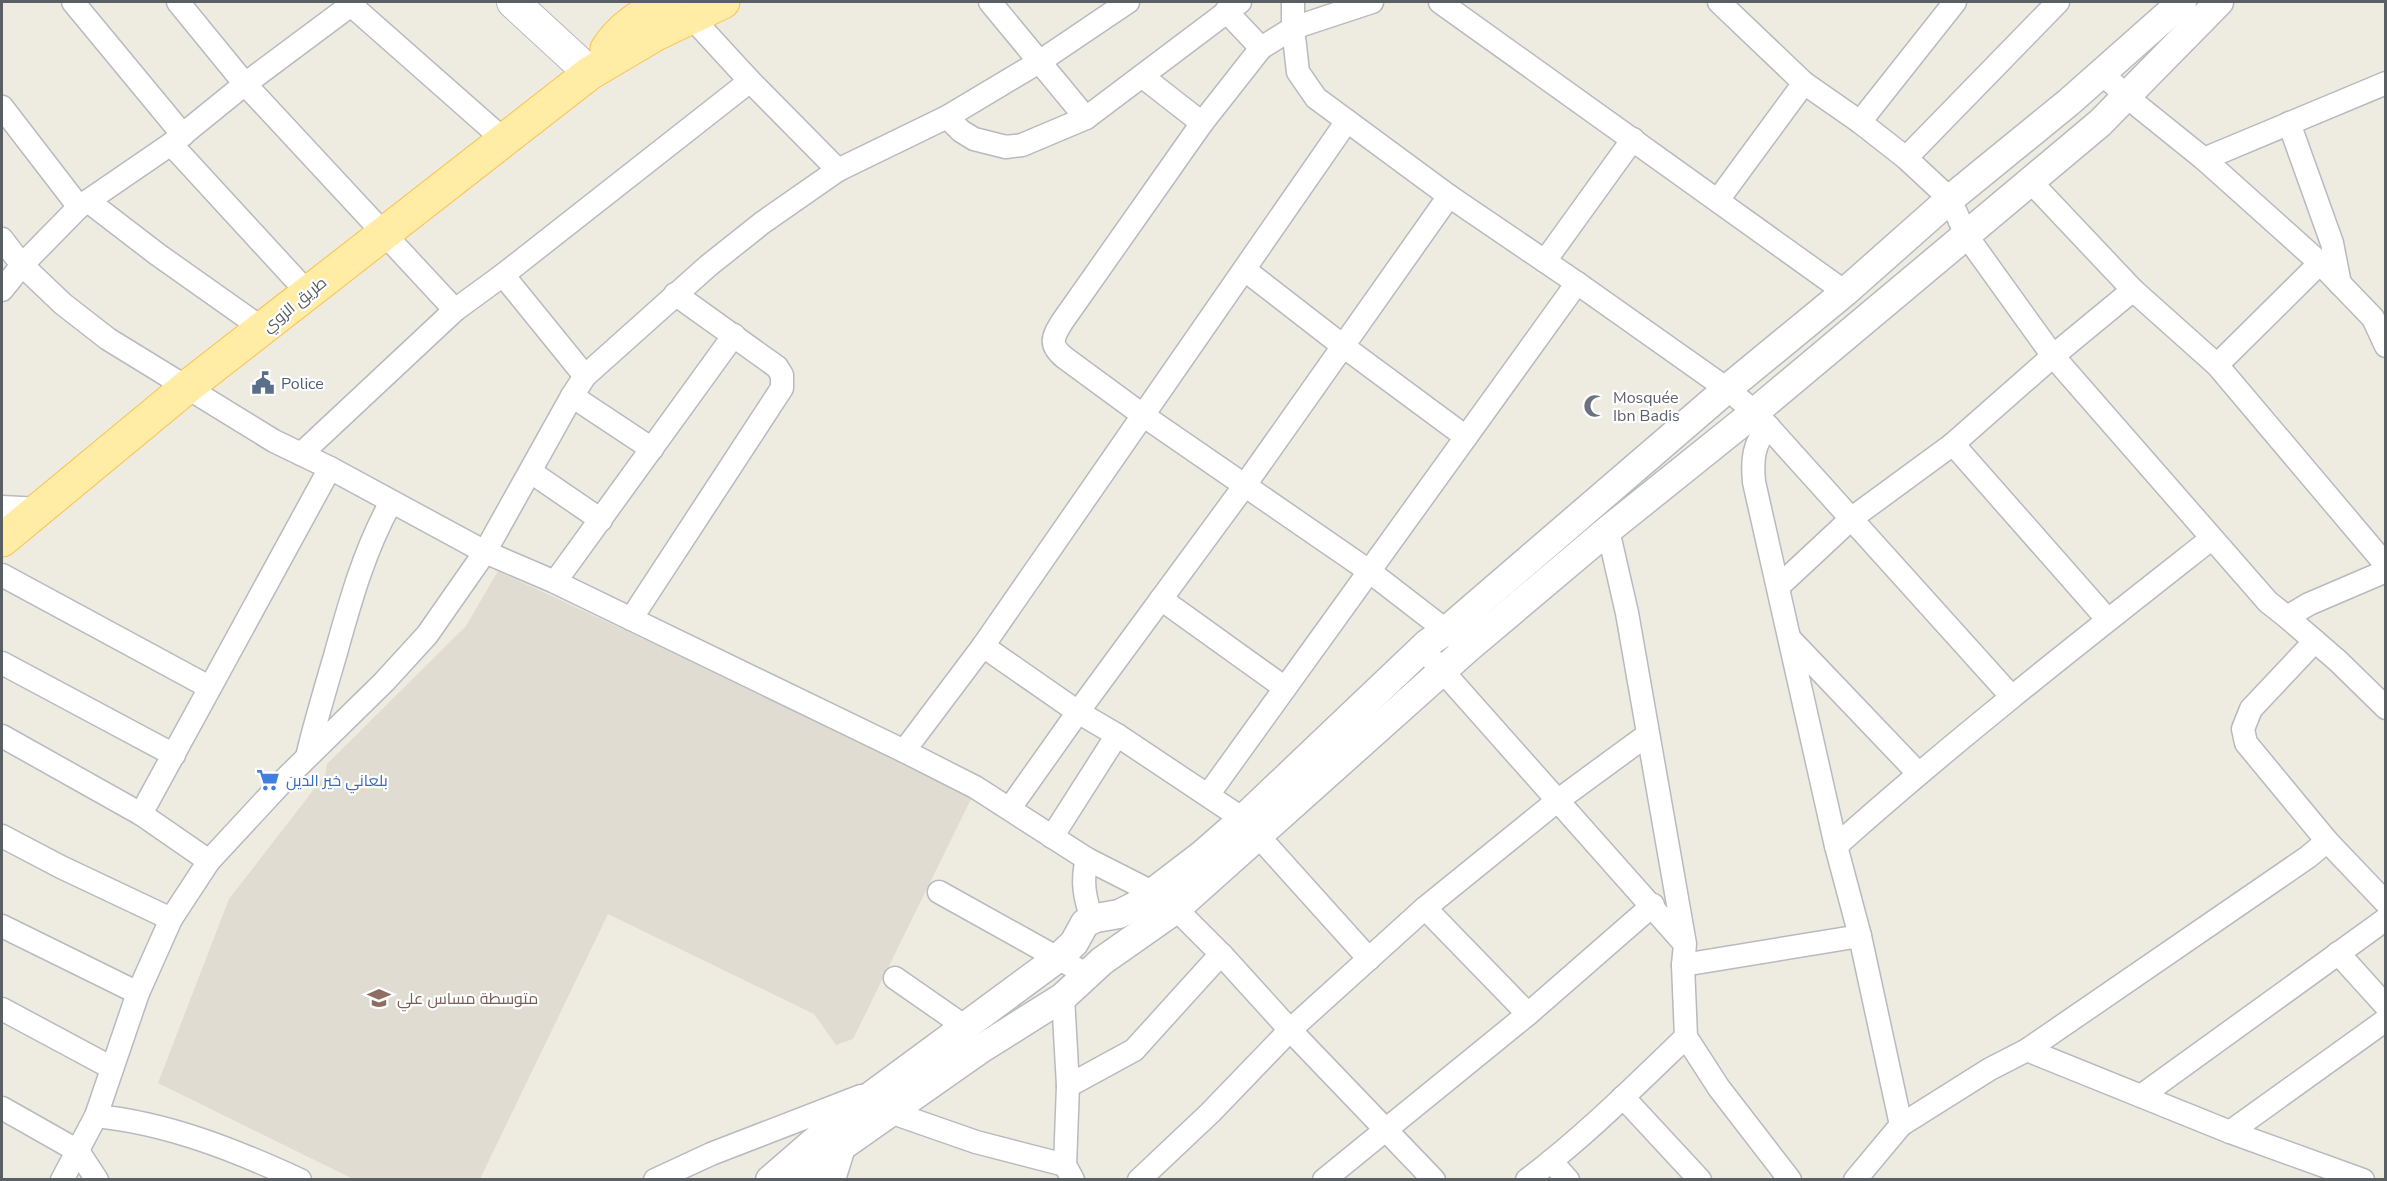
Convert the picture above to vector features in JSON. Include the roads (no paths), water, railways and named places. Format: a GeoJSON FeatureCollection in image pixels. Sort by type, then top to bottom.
{"type":"FeatureCollection","features":[{"type":"Feature","properties":{"kind":"main road"},"geometry":{"type":"LineString","coordinates":[[513,2],[591,73]]}},
{"type":"Feature","properties":{"kind":"main road","name":"طريق الزوي"},"geometry":{"type":"LineString","coordinates":[[2,540],[187,387],[591,73],[613,39],[641,15],[677,6],[723,2]]}},
{"type":"Feature","properties":{"kind":"street"},"geometry":{"type":"LineString","coordinates":[[73,2],[177,140],[308,293]]}},
{"type":"Feature","properties":{"kind":"street"},"geometry":{"type":"LineString","coordinates":[[178,2],[244,84],[381,234],[455,310]]}},
{"type":"Feature","properties":{"kind":"street"},"geometry":{"type":"LineString","coordinates":[[990,2],[1086,118]]}},
{"type":"Feature","properties":{"kind":"street"},"geometry":{"type":"LineString","coordinates":[[62,1179],[96,1116],[138,993],[171,919],[210,861],[307,757],[384,682],[427,635],[485,552],[585,376],[675,294],[762,223],[838,170],[948,117],[1040,62],[1128,2]]}},
{"type":"Feature","properties":{"kind":"street"},"geometry":{"type":"LineString","coordinates":[[1293,2],[1296,63],[1300,78],[1317,98],[1449,196],[1727,389],[1762,420],[2012,696]]}},
{"type":"Feature","properties":{"kind":"street"},"geometry":{"type":"LineString","coordinates":[[1372,2],[1293,28],[1261,48],[1202,123],[1062,322],[1053,345],[1057,351],[1144,416],[1369,571],[1468,648]]}},
{"type":"Feature","properties":{"kind":"street"},"geometry":{"type":"LineString","coordinates":[[1440,2],[1845,292]]}},
{"type":"Feature","properties":{"kind":"street"},"geometry":{"type":"LineString","coordinates":[[1719,2],[1804,83],[1906,158],[1950,199],[1966,236],[2053,356],[2261,595],[2338,661],[2385,708]]}},
{"type":"Feature","properties":{"kind":"street"},"geometry":{"type":"LineString","coordinates":[[1860,122],[1955,2]]}},
{"type":"Feature","properties":{"kind":"street"},"geometry":{"type":"LineString","coordinates":[[1906,158],[2058,2]]}},
{"type":"Feature","properties":{"kind":"street"},"geometry":{"type":"LineString","coordinates":[[1251,827],[1423,649],[1727,389],[1845,292],[1950,199],[2102,73],[2182,2]]}},
{"type":"Feature","properties":{"kind":"street"},"geometry":{"type":"LineString","coordinates":[[2,290],[22,265],[83,204],[177,140],[244,84],[353,3],[504,140]]}},
{"type":"Feature","properties":{"kind":"street"},"geometry":{"type":"LineString","coordinates":[[677,6],[838,170]]}},
{"type":"Feature","properties":{"kind":"street"},"geometry":{"type":"LineString","coordinates":[[948,117],[961,131],[974,139],[1006,147],[1022,145],[1086,118],[1143,77],[1233,6],[1261,48]]}},
{"type":"Feature","properties":{"kind":"street"},"geometry":{"type":"LineString","coordinates":[[770,1179],[844,1115],[886,1100],[979,1050],[1063,997],[1165,901],[1251,827],[1443,670],[1608,530],[1762,420],[1966,236],[2100,123],[2127,97],[2204,6]]}},
{"type":"Feature","properties":{"kind":"street"},"geometry":{"type":"LineString","coordinates":[[2102,73],[2127,97],[2204,159],[2320,263],[2340,284],[2379,316],[2385,346]]}},
{"type":"Feature","properties":{"kind":"street"},"geometry":{"type":"LineString","coordinates":[[1143,77],[1202,123]]}},
{"type":"Feature","properties":{"kind":"street"},"geometry":{"type":"LineString","coordinates":[[301,454],[455,310],[750,81]]}},
{"type":"Feature","properties":{"kind":"street"},"geometry":{"type":"LineString","coordinates":[[1718,200],[1804,83]]}},
{"type":"Feature","properties":{"kind":"street"},"geometry":{"type":"LineString","coordinates":[[2204,159],[2385,83]]}},
{"type":"Feature","properties":{"kind":"street"},"geometry":{"type":"LineString","coordinates":[[2,107],[83,204],[263,329]]}},
{"type":"Feature","properties":{"kind":"street"},"geometry":{"type":"LineString","coordinates":[[904,751],[983,646],[1347,122]]}},
{"type":"Feature","properties":{"kind":"street"},"geometry":{"type":"LineString","coordinates":[[2289,123],[2332,243],[2340,284]]}},
{"type":"Feature","properties":{"kind":"street"},"geometry":{"type":"LineString","coordinates":[[1545,261],[1633,140]]}},
{"type":"Feature","properties":{"kind":"street"},"geometry":{"type":"LineString","coordinates":[[2031,182],[2133,290],[2217,365],[2385,565]]}},
{"type":"Feature","properties":{"kind":"street"},"geometry":{"type":"LineString","coordinates":[[1010,808],[1245,485],[1449,196]]}},
{"type":"Feature","properties":{"kind":"street"},"geometry":{"type":"LineString","coordinates":[[2,239],[22,265],[63,304],[108,339],[274,441],[330,468],[485,552],[555,582],[904,751],[1010,808],[1087,859],[1165,901],[1221,954],[1290,1030],[1434,1179]]}},
{"type":"Feature","properties":{"kind":"street"},"geometry":{"type":"LineString","coordinates":[[2217,365],[2320,263]]}},
{"type":"Feature","properties":{"kind":"street"},"geometry":{"type":"LineString","coordinates":[[1245,270],[1343,346],[1466,436]]}},
{"type":"Feature","properties":{"kind":"street"},"geometry":{"type":"LineString","coordinates":[[503,275],[585,376]]}},
{"type":"Feature","properties":{"kind":"street"},"geometry":{"type":"LineString","coordinates":[[1208,795],[1577,283]]}},
{"type":"Feature","properties":{"kind":"street"},"geometry":{"type":"LineString","coordinates":[[1779,586],[1852,518],[1953,444],[2053,356],[2133,290]]}},
{"type":"Feature","properties":{"kind":"street"},"geometry":{"type":"LineString","coordinates":[[631,620],[782,388],[780,370],[675,294]]}},
{"type":"Feature","properties":{"kind":"street"},"geometry":{"type":"LineString","coordinates":[[555,582],[734,335]]}},
{"type":"Feature","properties":{"kind":"street"},"geometry":{"type":"LineString","coordinates":[[572,396],[652,449]]}},
{"type":"Feature","properties":{"kind":"street"},"geometry":{"type":"LineString","coordinates":[[1762,420],[1762,434],[1755,449],[1754,482],[1836,846],[1860,936],[1901,1125]]}},
{"type":"Feature","properties":{"kind":"street"},"geometry":{"type":"LineString","coordinates":[[1953,444],[2108,620]]}},
{"type":"Feature","properties":{"kind":"street"},"geometry":{"type":"LineString","coordinates":[[141,814],[330,468]]}},
{"type":"Feature","properties":{"kind":"street"},"geometry":{"type":"LineString","coordinates":[[531,472],[601,520]]}},
{"type":"Feature","properties":{"kind":"street"},"geometry":{"type":"LineString","coordinates":[[307,757],[316,718],[366,551],[391,502]]}},
{"type":"Feature","properties":{"kind":"street"},"geometry":{"type":"LineString","coordinates":[[2,507],[40,509]]}},
{"type":"Feature","properties":{"kind":"street"},"geometry":{"type":"LineString","coordinates":[[1608,530],[1627,613],[1684,954],[1686,1037],[1719,1088],[1790,1179]]}},
{"type":"Feature","properties":{"kind":"street"},"geometry":{"type":"LineString","coordinates":[[1836,846],[1918,773],[2211,538]]}},
{"type":"Feature","properties":{"kind":"street"},"geometry":{"type":"LineString","coordinates":[[2287,617],[2309,604],[2385,571]]}},
{"type":"Feature","properties":{"kind":"street"},"geometry":{"type":"LineString","coordinates":[[2,575],[209,687]]}},
{"type":"Feature","properties":{"kind":"street"},"geometry":{"type":"LineString","coordinates":[[1161,599],[1285,688]]}},
{"type":"Feature","properties":{"kind":"street"},"geometry":{"type":"LineString","coordinates":[[1790,639],[1918,773]]}},
{"type":"Feature","properties":{"kind":"street"},"geometry":{"type":"LineString","coordinates":[[2315,641],[2251,709],[2243,729],[2246,743],[2327,841],[2385,903]]}},
{"type":"Feature","properties":{"kind":"street"},"geometry":{"type":"LineString","coordinates":[[983,646],[1078,712],[1208,795],[1251,827],[1369,959]]}},
{"type":"Feature","properties":{"kind":"street"},"geometry":{"type":"LineString","coordinates":[[1423,649],[1557,801],[1653,905],[1684,954]]}},
{"type":"Feature","properties":{"kind":"street"},"geometry":{"type":"LineString","coordinates":[[2,663],[174,754]]}},
{"type":"Feature","properties":{"kind":"street"},"geometry":{"type":"LineString","coordinates":[[1052,837],[1117,735]]}},
{"type":"Feature","properties":{"kind":"street"},"geometry":{"type":"LineString","coordinates":[[1139,1179],[1210,1113],[1290,1030],[1425,908],[1557,801],[1647,735]]}},
{"type":"Feature","properties":{"kind":"street"},"geometry":{"type":"LineString","coordinates":[[2,736],[141,814],[210,861]]}},
{"type":"Feature","properties":{"kind":"street"},"geometry":{"type":"LineString","coordinates":[[2,836],[61,867],[171,919]]}},
{"type":"Feature","properties":{"kind":"street"},"geometry":{"type":"LineString","coordinates":[[1855,1179],[1901,1125],[1990,1069],[2027,1050],[2308,857],[2327,841]]}},
{"type":"Feature","properties":{"kind":"street"},"geometry":{"type":"LineString","coordinates":[[1087,859],[1083,874],[1083,891],[1092,920]]}},
{"type":"Feature","properties":{"kind":"street"},"geometry":{"type":"LineString","coordinates":[[939,892],[1088,975]]}},
{"type":"Feature","properties":{"kind":"street"},"geometry":{"type":"LineString","coordinates":[[804,1179],[845,1144],[886,1100],[964,1026],[1058,958],[1074,943],[1083,925],[1092,920],[1165,901]]}},
{"type":"Feature","properties":{"kind":"street"},"geometry":{"type":"LineString","coordinates":[[1324,1179],[1528,1014],[1653,905]]}},
{"type":"Feature","properties":{"kind":"street"},"geometry":{"type":"LineString","coordinates":[[1425,908],[1528,1014]]}},
{"type":"Feature","properties":{"kind":"street"},"geometry":{"type":"LineString","coordinates":[[2141,1096],[2385,919]]}},
{"type":"Feature","properties":{"kind":"street"},"geometry":{"type":"LineString","coordinates":[[2,926],[138,993]]}},
{"type":"Feature","properties":{"kind":"street"},"geometry":{"type":"LineString","coordinates":[[1684,954],[1860,936]]}},
{"type":"Feature","properties":{"kind":"street"},"geometry":{"type":"LineString","coordinates":[[2338,953],[2385,1006]]}},
{"type":"Feature","properties":{"kind":"street"},"geometry":{"type":"LineString","coordinates":[[1068,1086],[1134,1050],[1221,954]]}},
{"type":"Feature","properties":{"kind":"street"},"geometry":{"type":"LineString","coordinates":[[895,978],[964,1026]]}},
{"type":"Feature","properties":{"kind":"street"},"geometry":{"type":"LineString","coordinates":[[658,1179],[711,1154],[886,1100],[976,1142],[1069,1172],[1068,1086],[1063,997]]}},
{"type":"Feature","properties":{"kind":"street"},"geometry":{"type":"LineString","coordinates":[[2,1009],[112,1068]]}},
{"type":"Feature","properties":{"kind":"street"},"geometry":{"type":"LineString","coordinates":[[2230,1132],[2385,1020]]}},
{"type":"Feature","properties":{"kind":"street"},"geometry":{"type":"LineString","coordinates":[[1527,1179],[1551,1161],[1623,1097],[1686,1037]]}},
{"type":"Feature","properties":{"kind":"street"},"geometry":{"type":"LineString","coordinates":[[2027,1050],[2230,1132],[2364,1179]]}},
{"type":"Feature","properties":{"kind":"street"},"geometry":{"type":"LineString","coordinates":[[1623,1097],[1700,1179]]}},
{"type":"Feature","properties":{"kind":"street"},"geometry":{"type":"LineString","coordinates":[[2,1108],[78,1150],[96,1179]]}},
{"type":"Feature","properties":{"kind":"street"},"geometry":{"type":"LineString","coordinates":[[96,1116],[152,1125],[207,1141],[252,1157],[300,1179]]}},
{"type":"Feature","properties":{"kind":"street"},"geometry":{"type":"LineString","coordinates":[[834,1179],[845,1144]]}},
{"type":"Feature","properties":{"kind":"street"},"geometry":{"type":"LineString","coordinates":[[1551,1161],[1568,1179]]}},
{"type":"Feature","properties":{"kind":"place","name":"Police"},"geometry":{"type":"Point","coordinates":[263,383]}},
{"type":"Feature","properties":{"kind":"place","name":"Mosquée Ibn Badis"},"geometry":{"type":"Point","coordinates":[1595,406]}},
{"type":"Feature","properties":{"kind":"place","name":"بلعاني خير الدين"},"geometry":{"type":"Point","coordinates":[268,780]}},
{"type":"Feature","properties":{"kind":"place","name":"متوسطة مساس علي"},"geometry":{"type":"Point","coordinates":[379,998]}}]}
